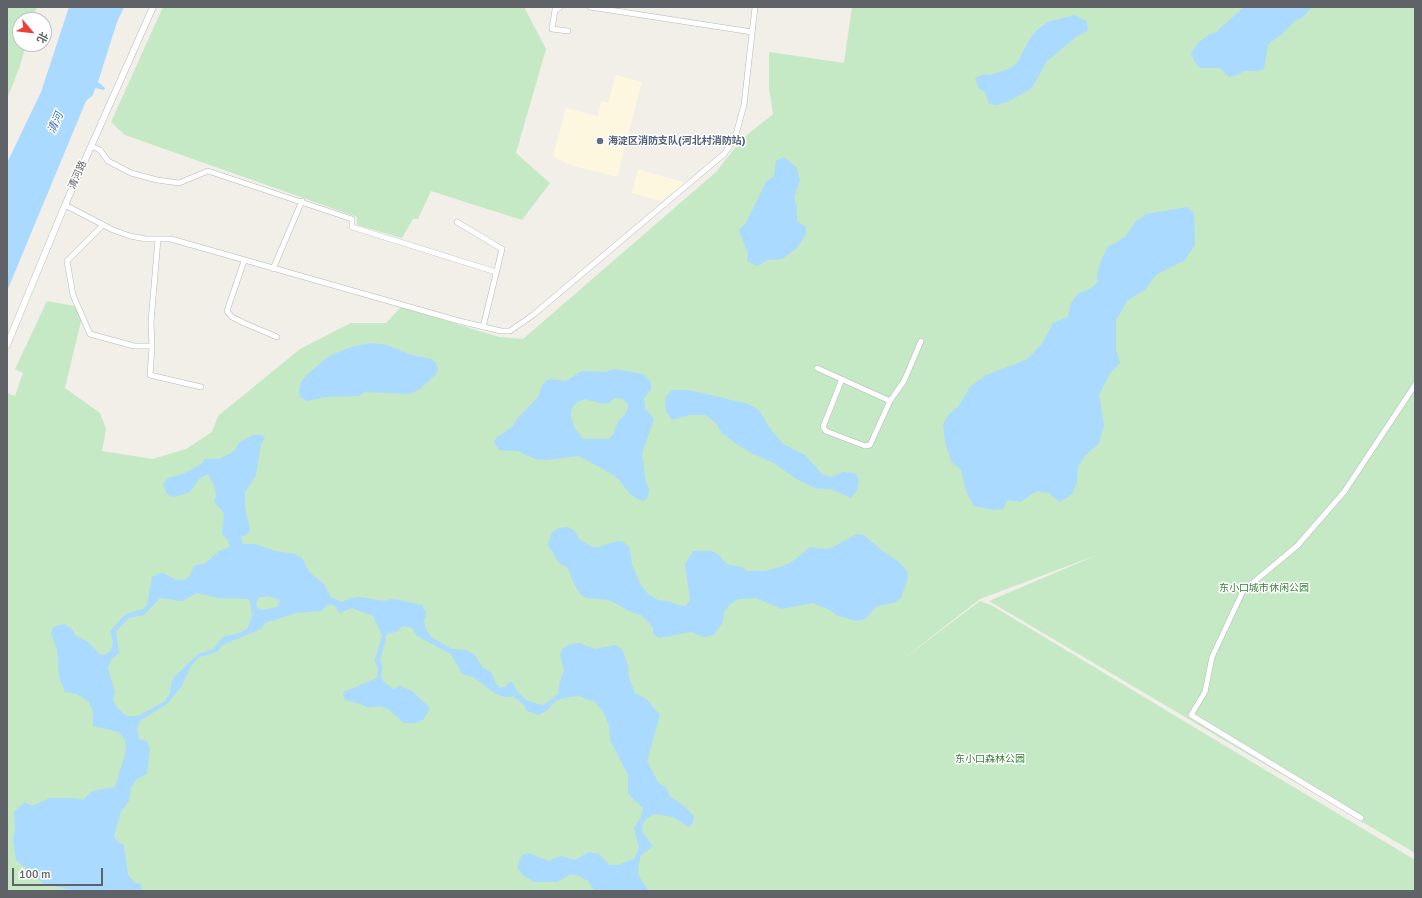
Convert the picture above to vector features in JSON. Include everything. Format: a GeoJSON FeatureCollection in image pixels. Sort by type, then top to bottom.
{"type":"FeatureCollection","features":[{"type":"Feature","properties":{"kind":"street","name":"清河路"},"geometry":{"type":"LineString","coordinates":[[7,345],[9,336],[65,205],[153,7]]}},
{"type":"Feature","properties":{"kind":"street"},"geometry":{"type":"LineString","coordinates":[[560,7],[555,10],[552,29],[568,31]]}},
{"type":"Feature","properties":{"kind":"street"},"geometry":{"type":"LineString","coordinates":[[590,7],[623,10],[752,32]]}},
{"type":"Feature","properties":{"kind":"street"},"geometry":{"type":"LineString","coordinates":[[65,205],[103,225],[130,236],[171,239],[244,261],[501,332],[510,331],[533,315],[724,154],[735,138],[744,105],[755,7]]}},
{"type":"Feature","properties":{"kind":"street"},"geometry":{"type":"LineString","coordinates":[[91,146],[100,150],[108,161],[131,173],[157,180],[179,183],[208,170],[352,219],[352,227],[496,272]]}},
{"type":"Feature","properties":{"kind":"street"},"geometry":{"type":"LineString","coordinates":[[273,269],[302,201]]}},
{"type":"Feature","properties":{"kind":"street"},"geometry":{"type":"LineString","coordinates":[[457,222],[502,249],[483,327]]}},
{"type":"Feature","properties":{"kind":"street"},"geometry":{"type":"LineString","coordinates":[[103,225],[67,261],[73,295],[90,334],[134,346],[152,346]]}},
{"type":"Feature","properties":{"kind":"street"},"geometry":{"type":"LineString","coordinates":[[158,239],[151,322],[152,346],[150,375],[201,387]]}},
{"type":"Feature","properties":{"kind":"street"},"geometry":{"type":"LineString","coordinates":[[244,261],[227,311],[232,317],[277,337]]}},
{"type":"Feature","properties":{"kind":"street"},"geometry":{"type":"LineString","coordinates":[[842,379],[823,427],[826,431],[865,446],[870,445],[890,402],[904,381],[921,341]]}},
{"type":"Feature","properties":{"kind":"street"},"geometry":{"type":"LineString","coordinates":[[817,368],[890,402]]}},
{"type":"Feature","properties":{"kind":"street"},"geometry":{"type":"LineString","coordinates":[[1361,818],[1191,715],[1206,692],[1212,657],[1243,591],[1296,546],[1344,492],[1415,385]]}},
{"type":"Feature","properties":{"kind":"shaded area"},"geometry":{"type":"Polygon","coordinates":[[[616,75],[642,82],[617,177],[567,164],[553,156],[566,108],[598,116],[601,101],[608,103],[616,75]]]}},
{"type":"Feature","properties":{"kind":"shaded area"},"geometry":{"type":"Polygon","coordinates":[[[638,169],[686,183],[661,201],[632,193],[638,169]]]}},
{"type":"Feature","properties":{"kind":"green space"},"geometry":{"type":"Polygon","coordinates":[[[7,7],[37,7],[35,12],[12,12],[12,52],[24,52],[7,99],[7,7]]]}},
{"type":"Feature","properties":{"kind":"green space"},"geometry":{"type":"Polygon","coordinates":[[[163,7],[524,7],[546,49],[516,153],[550,183],[522,220],[431,191],[418,219],[413,219],[402,238],[357,225],[357,217],[125,135],[111,122],[163,7]]]}},
{"type":"Feature","properties":{"kind":"green space"},"geometry":{"type":"Polygon","coordinates":[[[852,7],[1415,7],[1415,853],[989,601],[1097,555],[980,599],[894,666],[980,601],[991,605],[1415,860],[1415,891],[7,891],[7,393],[15,396],[23,373],[15,369],[47,301],[79,307],[83,313],[65,388],[100,413],[106,429],[102,451],[153,459],[186,449],[212,432],[218,416],[300,349],[351,323],[386,323],[401,307],[499,337],[523,339],[716,172],[741,140],[773,114],[769,88],[769,52],[844,63],[852,7]]]}},
{"type":"Feature","properties":{"kind":"water","name":"清河"},"geometry":{"type":"Polygon","coordinates":[[[69,7],[124,7],[117,22],[98,82],[105,88],[104,90],[95,88],[93,95],[86,101],[7,291],[7,163],[41,92],[69,7]]]}},
{"type":"Feature","properties":{"kind":"water"},"geometry":{"type":"Polygon","coordinates":[[[1314,7],[1268,44],[1264,69],[1258,71],[1244,71],[1229,77],[1220,68],[1200,68],[1194,61],[1191,53],[1199,42],[1208,35],[1216,32],[1243,8],[1314,7]]]}},
{"type":"Feature","properties":{"kind":"water"},"geometry":{"type":"Polygon","coordinates":[[[1074,15],[1086,21],[1088,29],[1086,32],[1077,36],[1047,61],[1031,89],[1007,102],[996,105],[989,104],[985,92],[979,89],[975,78],[984,74],[990,75],[1008,69],[1017,63],[1031,37],[1038,29],[1048,22],[1074,15]]]}},
{"type":"Feature","properties":{"kind":"water"},"geometry":{"type":"Polygon","coordinates":[[[784,157],[797,168],[800,181],[794,197],[797,208],[797,221],[806,227],[806,234],[797,248],[782,259],[767,260],[757,266],[747,261],[748,254],[739,230],[746,223],[766,182],[774,176],[776,161],[784,157]]]}},
{"type":"Feature","properties":{"kind":"water"},"geometry":{"type":"Polygon","coordinates":[[[1187,207],[1194,213],[1195,245],[1185,260],[1156,275],[1145,290],[1128,300],[1116,320],[1116,350],[1120,363],[1110,373],[1099,395],[1104,425],[1099,443],[1085,456],[1078,466],[1077,482],[1072,494],[1060,502],[1049,493],[1036,491],[1021,502],[1008,500],[1003,509],[993,510],[974,506],[966,491],[961,470],[951,461],[945,442],[943,424],[949,414],[958,407],[970,387],[986,375],[1026,360],[1042,344],[1053,323],[1068,317],[1071,303],[1079,293],[1090,289],[1098,282],[1097,274],[1102,258],[1108,247],[1125,237],[1135,222],[1146,214],[1187,207]]]}},
{"type":"Feature","properties":{"kind":"water"},"geometry":{"type":"Polygon","coordinates":[[[373,343],[387,345],[412,355],[431,359],[436,363],[438,369],[435,375],[419,390],[409,394],[365,392],[359,396],[326,397],[307,401],[300,397],[299,390],[301,382],[329,356],[354,346],[373,343]]]}},
{"type":"Feature","properties":{"kind":"water"},"geometry":{"type":"Polygon","coordinates":[[[614,369],[643,374],[651,382],[651,389],[644,399],[645,408],[654,419],[642,453],[646,483],[649,488],[648,496],[644,501],[639,500],[630,494],[619,480],[610,473],[579,456],[545,460],[535,459],[517,451],[499,450],[494,442],[496,438],[512,427],[518,418],[538,397],[542,385],[549,379],[566,381],[582,371],[606,372],[614,369]],[[615,398],[609,403],[603,404],[585,399],[576,403],[571,410],[571,417],[574,427],[583,439],[609,439],[614,433],[618,421],[627,411],[628,404],[623,399],[615,398]]]}},
{"type":"Feature","properties":{"kind":"water"},"geometry":{"type":"Polygon","coordinates":[[[672,390],[689,390],[748,404],[759,410],[769,427],[783,444],[805,455],[822,474],[831,477],[843,472],[855,473],[859,480],[857,490],[851,498],[831,489],[818,489],[798,480],[772,462],[753,454],[735,443],[722,433],[716,423],[706,415],[689,415],[672,420],[666,411],[665,398],[672,390]]]}},
{"type":"Feature","properties":{"kind":"water"},"geometry":{"type":"Polygon","coordinates":[[[253,435],[262,435],[265,438],[261,444],[256,475],[245,492],[245,508],[250,529],[248,534],[241,537],[243,544],[255,544],[276,551],[295,554],[302,558],[310,573],[324,584],[331,597],[342,602],[350,598],[360,597],[385,601],[391,599],[399,600],[422,605],[427,614],[424,621],[426,629],[431,637],[452,649],[466,650],[474,654],[483,668],[492,673],[496,684],[500,688],[506,686],[509,682],[512,682],[518,692],[526,700],[538,704],[544,705],[558,694],[560,681],[564,670],[560,654],[563,648],[570,644],[579,643],[595,649],[615,645],[622,649],[628,666],[629,677],[635,693],[646,699],[660,715],[647,761],[658,782],[667,789],[670,797],[679,802],[694,816],[693,823],[689,827],[673,817],[655,814],[647,818],[642,825],[643,833],[653,846],[641,855],[639,863],[638,874],[648,891],[595,891],[588,881],[577,875],[571,874],[557,882],[534,882],[523,875],[518,869],[519,860],[522,855],[528,853],[549,861],[561,856],[575,860],[589,852],[599,854],[609,865],[619,865],[635,858],[639,848],[634,828],[641,817],[643,808],[628,794],[628,775],[610,740],[609,725],[603,712],[595,702],[579,696],[569,697],[557,700],[546,711],[538,715],[527,711],[523,704],[513,696],[506,697],[496,694],[473,677],[462,674],[451,654],[417,636],[412,628],[404,626],[395,632],[387,634],[380,660],[383,667],[381,674],[382,680],[393,689],[400,686],[412,691],[429,707],[423,720],[415,723],[404,723],[388,709],[379,706],[368,708],[344,699],[343,693],[346,691],[377,678],[378,669],[375,660],[382,635],[373,616],[352,608],[339,613],[336,607],[330,604],[322,611],[296,613],[265,623],[261,629],[222,645],[217,652],[199,657],[191,666],[181,687],[167,704],[141,720],[137,728],[139,739],[147,741],[150,748],[147,774],[137,779],[131,788],[129,801],[121,812],[114,836],[118,842],[124,845],[128,875],[135,883],[141,884],[142,891],[78,891],[44,884],[16,860],[13,839],[15,829],[14,812],[25,802],[32,806],[50,798],[76,798],[83,800],[92,791],[115,787],[126,751],[125,740],[119,732],[93,726],[93,711],[89,702],[77,694],[65,692],[59,677],[57,650],[51,633],[53,627],[64,624],[72,629],[76,636],[87,641],[99,654],[105,655],[111,650],[113,643],[110,631],[126,614],[143,609],[147,605],[152,577],[163,573],[177,580],[184,580],[190,576],[194,566],[206,563],[219,551],[230,547],[228,540],[222,534],[224,513],[214,502],[216,495],[214,486],[208,474],[200,478],[190,492],[174,497],[167,494],[163,484],[168,478],[185,473],[201,464],[205,459],[219,459],[227,455],[234,451],[240,442],[253,435]],[[197,593],[182,601],[160,598],[144,615],[129,618],[116,631],[119,653],[111,660],[108,668],[115,693],[113,699],[115,705],[126,716],[138,716],[165,701],[170,693],[171,684],[174,677],[198,654],[213,649],[223,637],[240,633],[248,628],[252,615],[250,601],[247,599],[217,598],[197,593]],[[268,596],[258,598],[256,605],[261,610],[278,607],[279,600],[268,596]]]}},
{"type":"Feature","properties":{"kind":"water"},"geometry":{"type":"Polygon","coordinates":[[[568,527],[574,530],[579,539],[592,547],[599,547],[618,541],[624,542],[630,549],[632,565],[641,585],[648,594],[658,600],[668,601],[678,605],[686,606],[690,600],[685,564],[693,551],[712,551],[720,556],[726,564],[741,567],[747,571],[765,571],[783,566],[793,561],[810,547],[823,549],[831,548],[857,534],[864,535],[880,549],[899,562],[907,571],[908,577],[901,598],[894,603],[877,606],[865,619],[858,621],[838,616],[830,610],[813,603],[782,609],[756,598],[739,599],[729,605],[724,612],[723,622],[714,635],[704,637],[691,632],[659,638],[653,634],[653,627],[641,615],[631,612],[609,600],[587,598],[581,595],[573,582],[568,568],[559,563],[548,545],[552,532],[559,528],[568,527]]]}},
{"type":"Feature","properties":{"kind":"place","name":"海淀区消防支队(河北村消防站)"},"geometry":{"type":"Point","coordinates":[600,141]}},
{"type":"Feature","properties":{"kind":"park label","name":"东小口城市休闲公园"},"geometry":{"type":"Point","coordinates":[1264,588]}},
{"type":"Feature","properties":{"kind":"park label","name":"东小口森林公园"},"geometry":{"type":"Point","coordinates":[990,759]}}]}
